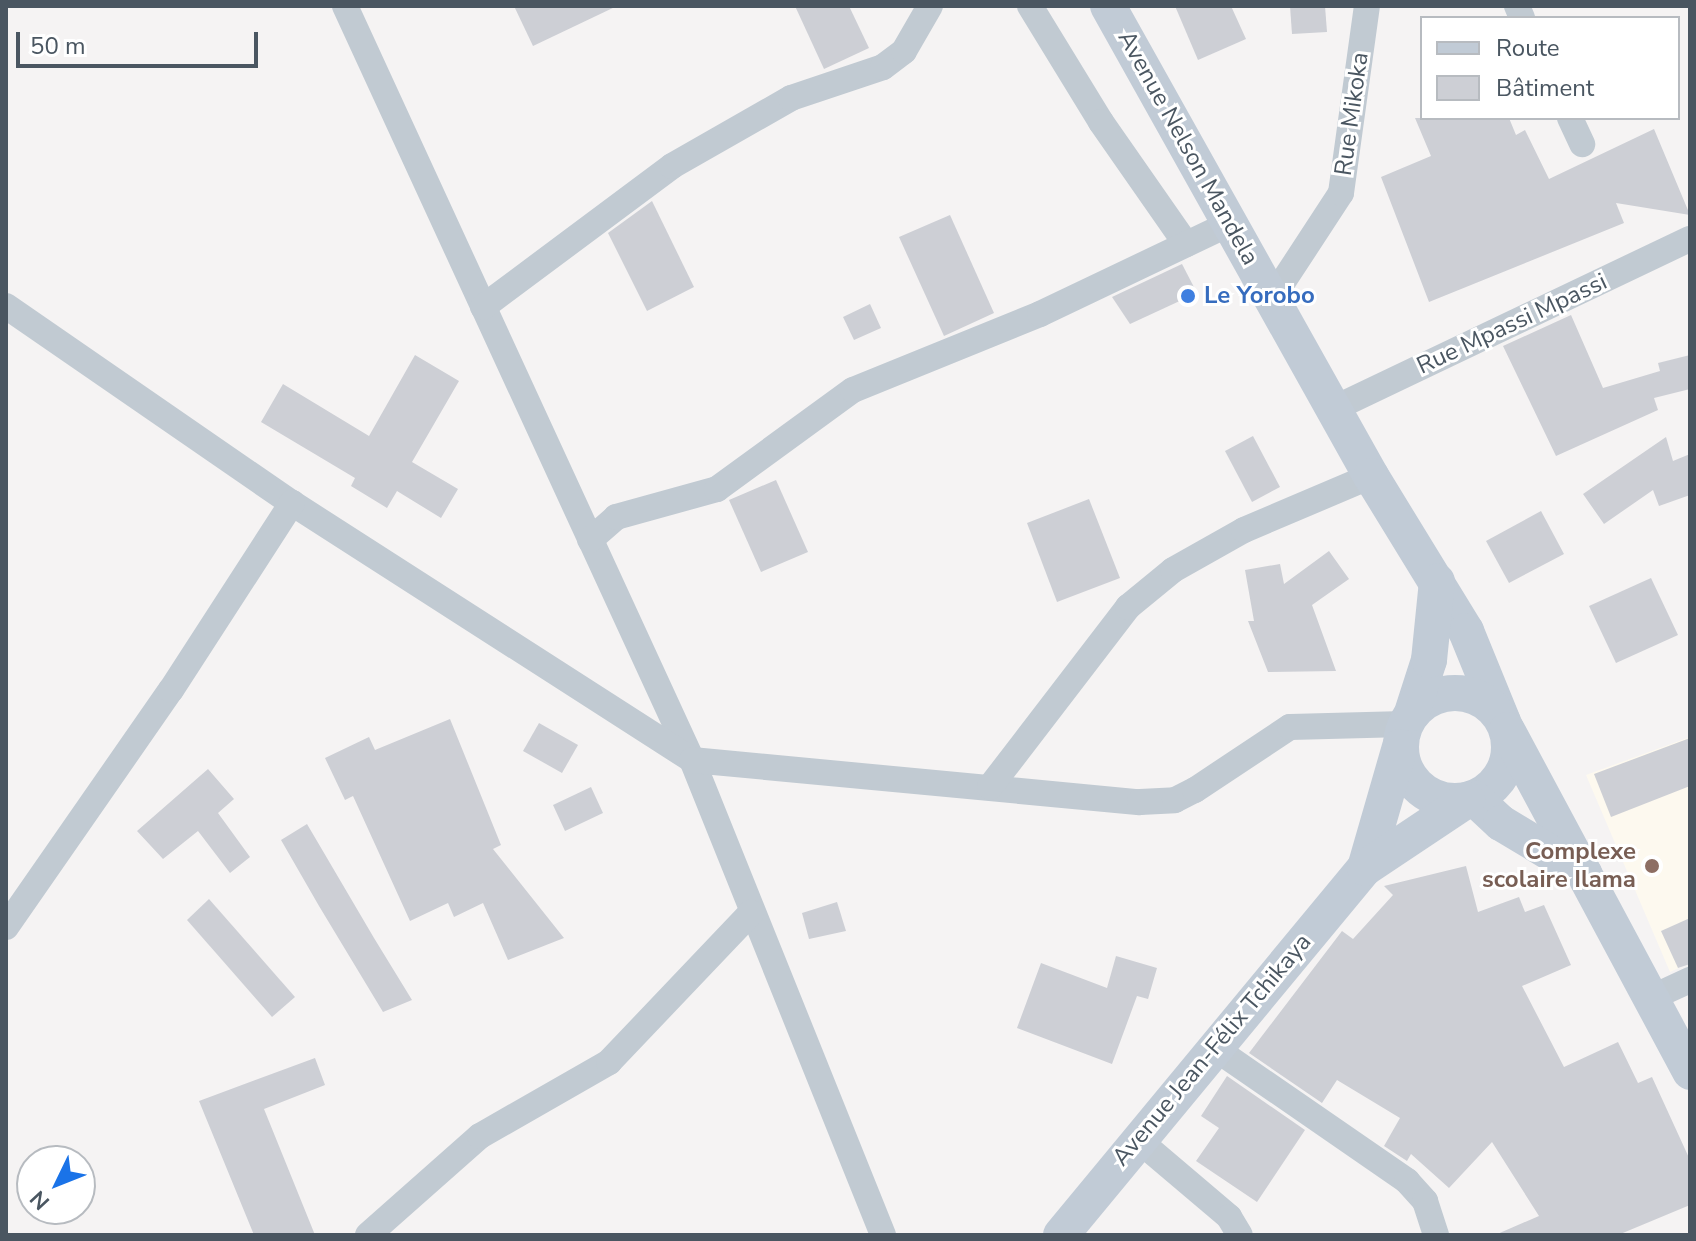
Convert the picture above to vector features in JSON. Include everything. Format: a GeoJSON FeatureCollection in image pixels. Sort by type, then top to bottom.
{"type":"FeatureCollection","features":[{"type":"Feature","properties":{"kind":"street"},"geometry":{"type":"LineString","coordinates":[[345,6],[692,760],[883,1235]]}},
{"type":"Feature","properties":{"kind":"street"},"geometry":{"type":"LineString","coordinates":[[483,307],[672,166],[791,98],[883,67],[904,51],[930,6]]}},
{"type":"Feature","properties":{"kind":"street"},"geometry":{"type":"LineString","coordinates":[[1030,6],[1101,122],[1186,244]]}},
{"type":"Feature","properties":{"kind":"street","name":"Avenue Nelson Mandela"},"geometry":{"type":"LineString","coordinates":[[1108,6],[1371,476],[1437,581],[1489,679],[1504,725]]}},
{"type":"Feature","properties":{"kind":"street","name":"Rue Mikoka"},"geometry":{"type":"LineString","coordinates":[[1273,297],[1341,193],[1367,6]]}},
{"type":"Feature","properties":{"kind":"street"},"geometry":{"type":"LineString","coordinates":[[1571,120],[1582,144]]}},
{"type":"Feature","properties":{"kind":"street"},"geometry":{"type":"LineString","coordinates":[[590,540],[616,517],[717,489],[853,390],[1040,314],[1231,223]]}},
{"type":"Feature","properties":{"kind":"street","name":"Rue Mpassi Mpassi"},"geometry":{"type":"LineString","coordinates":[[1333,409],[1690,239]]}},
{"type":"Feature","properties":{"kind":"street"},"geometry":{"type":"LineString","coordinates":[[6,306],[292,503],[692,760],[1140,802],[1175,800],[1290,727],[1406,728],[1441,694],[1459,692],[1491,706],[1653,997],[1690,1072]]}},
{"type":"Feature","properties":{"kind":"street"},"geometry":{"type":"LineString","coordinates":[[990,787],[1128,607],[1173,570],[1244,530],[1371,476]]}},
{"type":"Feature","properties":{"kind":"street"},"geometry":{"type":"LineString","coordinates":[[6,927],[171,690],[292,503]]}},
{"type":"Feature","properties":{"kind":"street","name":"Avenue Jean-Félix Tchikaya"},"geometry":{"type":"LineString","coordinates":[[1365,868],[1429,660],[1437,581]]}},
{"type":"Feature","properties":{"kind":"street"},"geometry":{"type":"LineString","coordinates":[[1470,799],[1494,784],[1507,763],[1504,725]]}},
{"type":"Feature","properties":{"kind":"street"},"geometry":{"type":"LineString","coordinates":[[1406,728],[1409,775],[1430,795],[1470,799],[1501,823],[1584,873]]}},
{"type":"Feature","properties":{"kind":"street","name":"Avenue Jean-Félix Tchikaya"},"geometry":{"type":"LineString","coordinates":[[1061,1235],[1136,1138],[1365,868],[1470,799]]}},
{"type":"Feature","properties":{"kind":"street"},"geometry":{"type":"LineString","coordinates":[[368,1235],[480,1136],[609,1062],[751,913]]}},
{"type":"Feature","properties":{"kind":"street"},"geometry":{"type":"LineString","coordinates":[[1653,997],[1690,980]]}},
{"type":"Feature","properties":{"kind":"street"},"geometry":{"type":"LineString","coordinates":[[1213,1047],[1407,1181],[1425,1201],[1436,1235]]}},
{"type":"Feature","properties":{"kind":"street"},"geometry":{"type":"LineString","coordinates":[[1136,1138],[1229,1217],[1240,1235]]}},
{"type":"Feature","properties":{"kind":"shaded area"},"geometry":{"type":"Polygon","coordinates":[[[1690,737],[1690,963],[1670,972],[1586,775],[1690,737]]]}},
{"type":"Feature","properties":{"kind":"building"},"geometry":{"type":"Polygon","coordinates":[[[514,6],[617,6],[533,46],[514,6]]]}},
{"type":"Feature","properties":{"kind":"building"},"geometry":{"type":"Polygon","coordinates":[[[795,6],[849,6],[869,48],[824,69],[795,6]]]}},
{"type":"Feature","properties":{"kind":"building"},"geometry":{"type":"Polygon","coordinates":[[[1175,6],[1231,6],[1246,39],[1198,60],[1175,6]]]}},
{"type":"Feature","properties":{"kind":"building"},"geometry":{"type":"Polygon","coordinates":[[[1290,6],[1325,6],[1327,32],[1292,34],[1290,6]]]}},
{"type":"Feature","properties":{"kind":"building"},"geometry":{"type":"Polygon","coordinates":[[[1415,118],[1510,120],[1516,135],[1525,130],[1549,179],[1654,129],[1690,215],[1616,203],[1624,223],[1429,302],[1381,177],[1431,156],[1415,118]]]}},
{"type":"Feature","properties":{"kind":"building"},"geometry":{"type":"Polygon","coordinates":[[[652,201],[694,287],[647,311],[608,233],[652,201]]]}},
{"type":"Feature","properties":{"kind":"building"},"geometry":{"type":"Polygon","coordinates":[[[950,215],[994,313],[944,336],[899,237],[950,215]]]}},
{"type":"Feature","properties":{"kind":"building"},"geometry":{"type":"Polygon","coordinates":[[[1182,264],[1197,293],[1130,324],[1112,297],[1182,264]]]}},
{"type":"Feature","properties":{"kind":"building"},"geometry":{"type":"Polygon","coordinates":[[[870,304],[881,328],[854,340],[843,317],[870,304]]]}},
{"type":"Feature","properties":{"kind":"building"},"geometry":{"type":"Polygon","coordinates":[[[1571,315],[1603,388],[1660,371],[1658,363],[1690,355],[1690,389],[1654,398],[1658,410],[1556,456],[1503,346],[1571,315]]]}},
{"type":"Feature","properties":{"kind":"building"},"geometry":{"type":"Polygon","coordinates":[[[415,355],[459,381],[412,462],[458,489],[441,518],[397,491],[387,508],[351,486],[355,478],[261,422],[283,384],[369,436],[415,355]]]}},
{"type":"Feature","properties":{"kind":"building"},"geometry":{"type":"Polygon","coordinates":[[[1253,436],[1280,487],[1252,502],[1225,451],[1253,436]]]}},
{"type":"Feature","properties":{"kind":"building"},"geometry":{"type":"Polygon","coordinates":[[[1666,437],[1673,461],[1690,454],[1690,495],[1659,506],[1653,490],[1604,524],[1583,494],[1666,437]]]}},
{"type":"Feature","properties":{"kind":"building"},"geometry":{"type":"Polygon","coordinates":[[[776,480],[808,552],[761,572],[729,500],[776,480]]]}},
{"type":"Feature","properties":{"kind":"building"},"geometry":{"type":"Polygon","coordinates":[[[1089,499],[1120,578],[1057,602],[1027,523],[1089,499]]]}},
{"type":"Feature","properties":{"kind":"building"},"geometry":{"type":"Polygon","coordinates":[[[1541,511],[1564,554],[1509,583],[1486,541],[1541,511]]]}},
{"type":"Feature","properties":{"kind":"building"},"geometry":{"type":"Polygon","coordinates":[[[1329,551],[1349,579],[1312,605],[1336,671],[1268,672],[1248,621],[1254,621],[1245,570],[1280,564],[1284,584],[1329,551]]]}},
{"type":"Feature","properties":{"kind":"building"},"geometry":{"type":"Polygon","coordinates":[[[1651,578],[1678,635],[1616,663],[1589,606],[1651,578]]]}},
{"type":"Feature","properties":{"kind":"building"},"geometry":{"type":"Polygon","coordinates":[[[450,719],[501,845],[493,849],[564,938],[508,960],[483,903],[454,917],[448,903],[410,921],[353,796],[345,800],[325,758],[369,737],[375,750],[450,719]]]}},
{"type":"Feature","properties":{"kind":"building"},"geometry":{"type":"Polygon","coordinates":[[[539,723],[578,745],[562,773],[523,751],[539,723]]]}},
{"type":"Feature","properties":{"kind":"building"},"geometry":{"type":"Polygon","coordinates":[[[1690,738],[1690,786],[1611,817],[1594,774],[1690,738]]]}},
{"type":"Feature","properties":{"kind":"building"},"geometry":{"type":"Polygon","coordinates":[[[208,769],[234,799],[218,813],[250,857],[230,873],[198,831],[163,859],[137,831],[208,769]]]}},
{"type":"Feature","properties":{"kind":"building"},"geometry":{"type":"Polygon","coordinates":[[[591,787],[603,813],[565,831],[553,805],[591,787]]]}},
{"type":"Feature","properties":{"kind":"building"},"geometry":{"type":"Polygon","coordinates":[[[307,824],[412,1000],[383,1012],[319,906],[281,840],[307,824]]]}},
{"type":"Feature","properties":{"kind":"building"},"geometry":{"type":"Polygon","coordinates":[[[1466,866],[1478,912],[1519,897],[1525,912],[1544,905],[1571,965],[1522,986],[1564,1067],[1618,1042],[1638,1083],[1652,1077],[1690,1160],[1690,1205],[1618,1235],[1495,1235],[1539,1216],[1492,1142],[1449,1188],[1411,1154],[1407,1161],[1384,1146],[1400,1118],[1337,1080],[1322,1103],[1249,1053],[1342,931],[1353,939],[1393,895],[1384,886],[1466,866]]]}},
{"type":"Feature","properties":{"kind":"building"},"geometry":{"type":"Polygon","coordinates":[[[209,899],[295,997],[272,1017],[187,920],[209,899]]]}},
{"type":"Feature","properties":{"kind":"building"},"geometry":{"type":"Polygon","coordinates":[[[837,902],[846,931],[809,939],[802,913],[837,902]]]}},
{"type":"Feature","properties":{"kind":"building"},"geometry":{"type":"Polygon","coordinates":[[[1690,918],[1690,964],[1678,968],[1661,931],[1690,918]]]}},
{"type":"Feature","properties":{"kind":"building"},"geometry":{"type":"Polygon","coordinates":[[[1116,956],[1157,968],[1148,999],[1137,996],[1112,1064],[1017,1028],[1041,963],[1107,988],[1116,956]]]}},
{"type":"Feature","properties":{"kind":"building"},"geometry":{"type":"Polygon","coordinates":[[[315,1058],[325,1085],[264,1109],[315,1235],[254,1235],[199,1101],[315,1058]]]}},
{"type":"Feature","properties":{"kind":"building"},"geometry":{"type":"Polygon","coordinates":[[[1227,1076],[1305,1130],[1257,1202],[1196,1161],[1219,1128],[1201,1116],[1227,1076]]]}},
{"type":"Feature","properties":{"kind":"place","name":"Le Yorobo"},"geometry":{"type":"Point","coordinates":[1188,296]}},
{"type":"Feature","properties":{"kind":"place","name":"Complexe scolaire Ilama"},"geometry":{"type":"Point","coordinates":[1652,866]}}]}
